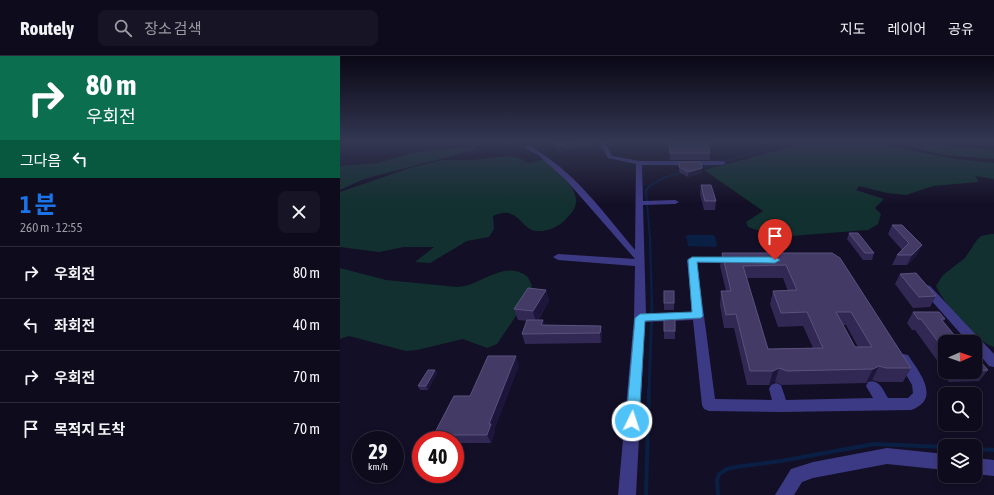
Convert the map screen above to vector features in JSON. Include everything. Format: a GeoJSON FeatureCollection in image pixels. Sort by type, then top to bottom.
{"type":"FeatureCollection","features":[{"type":"Feature","properties":{"kind":"street"},"geometry":{"type":"LineString","coordinates":[[551,162],[561,171],[640,261]]}},
{"type":"Feature","properties":{"kind":"street"},"geometry":{"type":"LineString","coordinates":[[627,495],[648,318],[640,261],[644,203],[639,163],[723,164]]}},
{"type":"Feature","properties":{"kind":"street"},"geometry":{"type":"LineString","coordinates":[[644,203],[675,202]]}},
{"type":"Feature","properties":{"kind":"street"},"geometry":{"type":"LineString","coordinates":[[558,257],[640,261]]}},
{"type":"Feature","properties":{"kind":"street"},"geometry":{"type":"LineString","coordinates":[[745,260],[692,260],[709,405],[781,406],[911,404],[920,395],[919,384],[898,352]]}},
{"type":"Feature","properties":{"kind":"street"},"geometry":{"type":"LineString","coordinates":[[922,283],[993,360]]}},
{"type":"Feature","properties":{"kind":"street"},"geometry":{"type":"LineString","coordinates":[[648,318],[698,316]]}},
{"type":"Feature","properties":{"kind":"street"},"geometry":{"type":"LineString","coordinates":[[873,386],[884,405]]}},
{"type":"Feature","properties":{"kind":"street"},"geometry":{"type":"LineString","coordinates":[[776,390],[781,406]]}},
{"type":"Feature","properties":{"kind":"street"},"geometry":{"type":"LineString","coordinates":[[784,495],[796,475],[867,459],[887,456],[938,461]]}},
{"type":"Feature","properties":{"kind":"street"},"geometry":{"type":"LineString","coordinates":[[982,467],[994,468]]}},
{"type":"Feature","properties":{"kind":"green space"},"geometry":{"type":"Polygon","coordinates":[[[427,162],[364,179],[340,190],[340,166],[378,163],[427,162]]]}},
{"type":"Feature","properties":{"kind":"green space"},"geometry":{"type":"Polygon","coordinates":[[[432,162],[549,162],[570,185],[576,197],[576,203],[572,213],[561,224],[551,229],[541,231],[531,230],[509,213],[493,216],[494,229],[489,237],[467,241],[430,263],[415,262],[434,247],[404,247],[379,252],[340,247],[340,192],[410,168],[432,162]]]}},
{"type":"Feature","properties":{"kind":"green space"},"geometry":{"type":"Polygon","coordinates":[[[733,162],[989,162],[994,163],[994,179],[975,176],[979,182],[933,186],[906,195],[887,193],[859,186],[856,190],[884,199],[875,208],[881,214],[878,224],[868,230],[778,237],[748,227],[746,222],[763,211],[704,170],[733,162]]]}},
{"type":"Feature","properties":{"kind":"green space"},"geometry":{"type":"Polygon","coordinates":[[[994,234],[994,347],[982,340],[982,335],[975,335],[961,322],[946,303],[936,286],[943,275],[965,258],[981,236],[994,234]]]}},
{"type":"Feature","properties":{"kind":"green space"},"geometry":{"type":"Polygon","coordinates":[[[340,268],[386,280],[457,287],[466,286],[501,272],[510,271],[519,272],[528,277],[532,286],[528,298],[497,344],[487,348],[463,339],[417,350],[406,351],[349,336],[340,339],[340,268]]]}},
{"type":"Feature","properties":{"kind":"water"},"geometry":{"type":"Polygon","coordinates":[[[713,235],[715,236],[717,246],[688,246],[686,236],[713,235]]]}},
{"type":"Feature","properties":{"kind":"building"},"geometry":{"type":"Polygon","coordinates":[[[679,162],[701,162],[702,168],[688,172],[679,167],[679,162]]]}},
{"type":"Feature","properties":{"kind":"building"},"geometry":{"type":"Polygon","coordinates":[[[701,185],[711,185],[716,201],[705,201],[701,185]]]}},
{"type":"Feature","properties":{"kind":"building"},"geometry":{"type":"Polygon","coordinates":[[[892,225],[902,225],[922,245],[912,255],[897,255],[909,243],[892,225]]]}},
{"type":"Feature","properties":{"kind":"building"},"geometry":{"type":"Polygon","coordinates":[[[849,233],[858,233],[874,253],[865,253],[849,233]]]}},
{"type":"Feature","properties":{"kind":"building"},"geometry":{"type":"Polygon","coordinates":[[[722,253],[832,253],[840,258],[911,368],[886,368],[879,366],[873,369],[787,371],[779,368],[773,371],[750,371],[736,314],[726,315],[721,291],[731,291],[722,253]],[[786,265],[743,266],[768,349],[823,348],[807,312],[781,313],[773,291],[797,290],[786,265]],[[836,312],[855,347],[872,347],[851,312],[836,312]]]}},
{"type":"Feature","properties":{"kind":"building"},"geometry":{"type":"Polygon","coordinates":[[[916,273],[936,296],[919,297],[900,274],[916,273]]]}},
{"type":"Feature","properties":{"kind":"building"},"geometry":{"type":"Polygon","coordinates":[[[528,288],[546,290],[533,311],[514,309],[528,288]]]}},
{"type":"Feature","properties":{"kind":"building"},"geometry":{"type":"Polygon","coordinates":[[[664,291],[674,291],[674,303],[664,303],[664,291]]]}},
{"type":"Feature","properties":{"kind":"building"},"geometry":{"type":"Polygon","coordinates":[[[913,312],[939,312],[945,319],[941,319],[954,335],[938,335],[938,342],[921,319],[918,319],[913,312]]]}},
{"type":"Feature","properties":{"kind":"building"},"geometry":{"type":"Polygon","coordinates":[[[664,316],[675,316],[675,331],[664,331],[664,316]]]}},
{"type":"Feature","properties":{"kind":"building"},"geometry":{"type":"Polygon","coordinates":[[[527,320],[543,320],[541,325],[601,326],[600,333],[522,334],[527,320]]]}},
{"type":"Feature","properties":{"kind":"building"},"geometry":{"type":"Polygon","coordinates":[[[488,356],[516,356],[489,424],[491,424],[487,435],[464,435],[464,431],[436,431],[454,396],[470,396],[488,356]]]}},
{"type":"Feature","properties":{"kind":"building"},"geometry":{"type":"Polygon","coordinates":[[[982,363],[988,370],[982,370],[982,363]]]}},
{"type":"Feature","properties":{"kind":"building"},"geometry":{"type":"Polygon","coordinates":[[[428,370],[435,370],[426,386],[418,386],[428,370]]]}},
{"type":"Feature","properties":{"kind":"waterway"},"geometry":{"type":"LineString","coordinates":[[700,168],[713,164]]}},
{"type":"Feature","properties":{"kind":"waterway"},"geometry":{"type":"LineString","coordinates":[[650,186],[663,178],[684,172]]}},
{"type":"Feature","properties":{"kind":"waterway"},"geometry":{"type":"LineString","coordinates":[[650,186],[646,190],[650,239]]}},
{"type":"Feature","properties":{"kind":"waterway"},"geometry":{"type":"LineString","coordinates":[[650,238],[652,306]]}},
{"type":"Feature","properties":{"kind":"waterway"},"geometry":{"type":"LineString","coordinates":[[649,391],[652,306]]}},
{"type":"Feature","properties":{"kind":"waterway"},"geometry":{"type":"LineString","coordinates":[[646,495],[649,390]]}},
{"type":"Feature","properties":{"kind":"waterway"},"geometry":{"type":"LineString","coordinates":[[718,495],[717,480],[719,474],[727,469],[736,467],[781,461],[874,444],[938,447]]}},
{"type":"Feature","properties":{"kind":"waterway"},"geometry":{"type":"LineString","coordinates":[[982,449],[994,450]]}},
{"type":"Feature","properties":{"kind":"route"},"geometry":{"type":"LineString","coordinates":[[632,421],[640,318],[698,316],[692,260],[775,260]]}}]}
